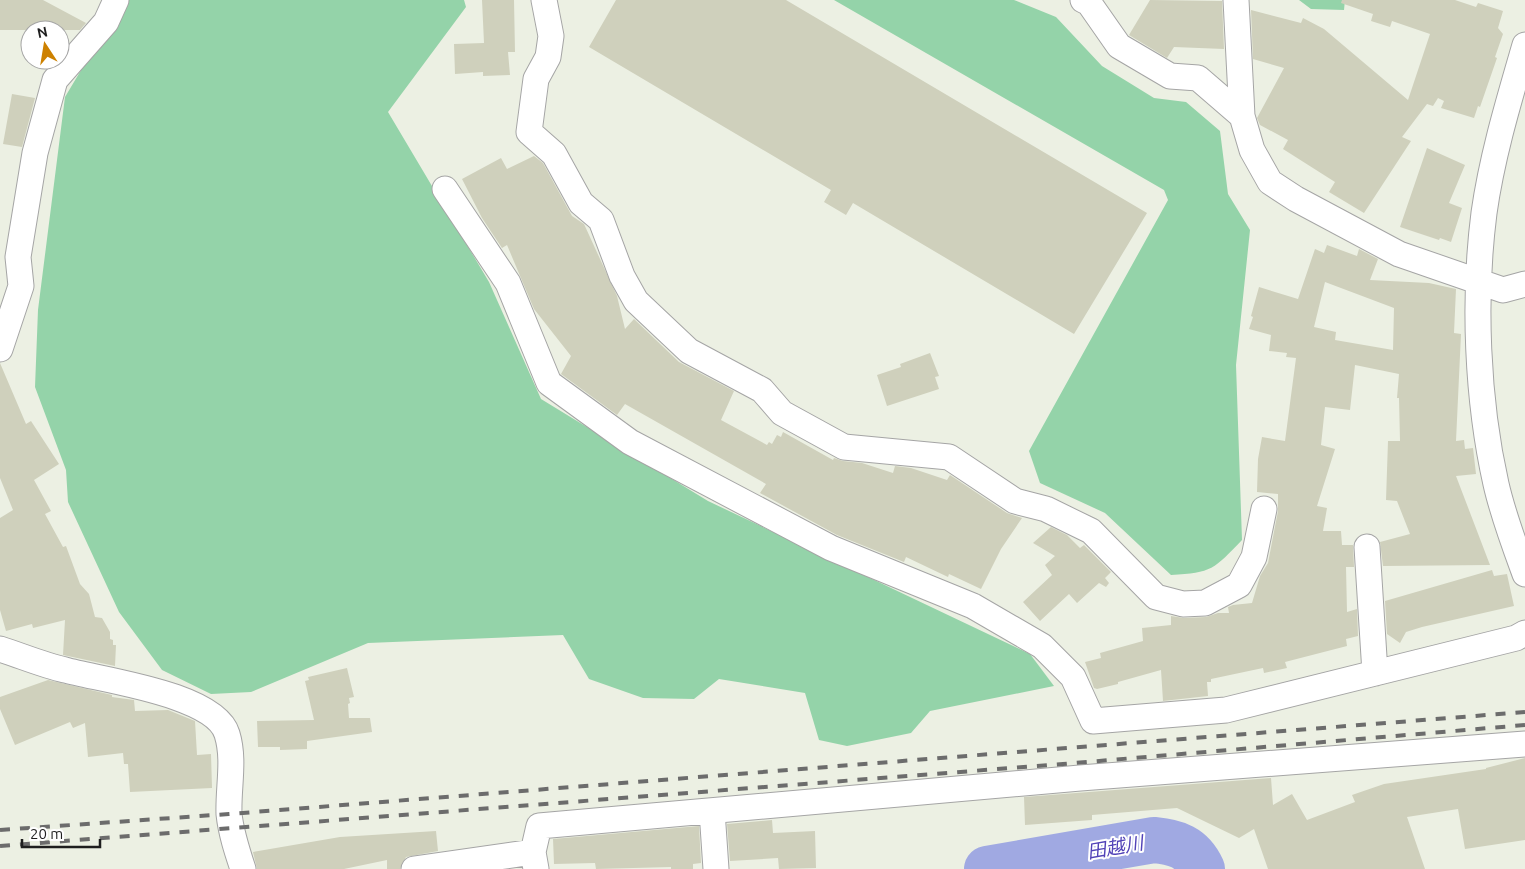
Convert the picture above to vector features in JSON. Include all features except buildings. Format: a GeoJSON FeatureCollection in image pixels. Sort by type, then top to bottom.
{"type":"FeatureCollection","features":[{"type":"Feature","properties":{"kind":"street"},"geometry":{"type":"LineString","coordinates":[[0,349],[21,286],[9,256],[55,80],[106,22],[116,0]]}},
{"type":"Feature","properties":{"kind":"street"},"geometry":{"type":"LineString","coordinates":[[544,0],[551,36],[548,57],[536,80],[529,132],[554,154],[581,203],[601,220],[622,276],[636,301],[689,351],[762,390],[782,413],[844,447],[949,456],[1015,500],[1046,509],[1091,531],[1156,597],[1183,604],[1205,603],[1239,585],[1254,557],[1264,509]]}},
{"type":"Feature","properties":{"kind":"street"},"geometry":{"type":"LineString","coordinates":[[1083,0],[1089,3],[1119,46],[1170,76],[1198,78],[1242,116]]}},
{"type":"Feature","properties":{"kind":"street"},"geometry":{"type":"LineString","coordinates":[[1236,0],[1242,116],[1252,150],[1270,182],[1296,199],[1392,250],[1503,290],[1525,284]]}},
{"type":"Feature","properties":{"kind":"street"},"geometry":{"type":"LineString","coordinates":[[1525,45],[1495,151],[1484,214],[1479,339],[1487,435],[1499,493],[1525,574]]}},
{"type":"Feature","properties":{"kind":"street"},"geometry":{"type":"LineString","coordinates":[[445,189],[508,283],[549,383],[630,442],[831,548],[973,606],[1042,646],[1073,677],[1093,721],[1226,710],[1516,638],[1525,634]]}},
{"type":"Feature","properties":{"kind":"street"},"geometry":{"type":"LineString","coordinates":[[1367,547],[1375,673]]}},
{"type":"Feature","properties":{"kind":"street"},"geometry":{"type":"LineString","coordinates":[[0,649],[65,670],[153,688],[215,716],[226,731],[231,751],[229,814],[235,847],[243,869]]}},
{"type":"Feature","properties":{"kind":"street"},"geometry":{"type":"LineString","coordinates":[[414,869],[534,861],[539,826],[1080,778],[1525,744]]}},
{"type":"Feature","properties":{"kind":"street"},"geometry":{"type":"LineString","coordinates":[[712,811],[716,869]]}},
{"type":"Feature","properties":{"kind":"green space"},"geometry":{"type":"Polygon","coordinates":[[[123,0],[464,0],[466,7],[388,112],[489,282],[541,399],[708,501],[1030,654],[1054,686],[930,711],[911,733],[847,746],[819,740],[805,693],[719,679],[694,699],[643,698],[589,679],[563,635],[368,643],[251,692],[211,694],[162,670],[119,612],[68,502],[66,470],[35,387],[38,310],[65,97],[123,0]]]}},
{"type":"Feature","properties":{"kind":"green space"},"geometry":{"type":"Polygon","coordinates":[[[834,0],[1014,0],[1056,17],[1102,66],[1154,98],[1186,102],[1220,131],[1228,194],[1250,230],[1236,365],[1242,540],[1211,568],[1195,573],[1171,575],[1105,513],[1040,483],[1029,451],[1168,200],[1164,190],[834,0]]]}},
{"type":"Feature","properties":{"kind":"green space"},"geometry":{"type":"Polygon","coordinates":[[[1299,0],[1345,0],[1344,10],[1311,9],[1299,0]]]}},
{"type":"Feature","properties":{"kind":"waterway","name":"田越川"},"geometry":{"type":"LineString","coordinates":[[987,869],[1154,840],[1169,842],[1182,847],[1193,855],[1202,869]]}},
{"type":"Feature","properties":{"kind":"railway"},"geometry":{"type":"LineString","coordinates":[[0,830],[229,814],[1525,712]]}},
{"type":"Feature","properties":{"kind":"railway"},"geometry":{"type":"LineString","coordinates":[[0,846],[1063,764],[1525,725]]}}]}
